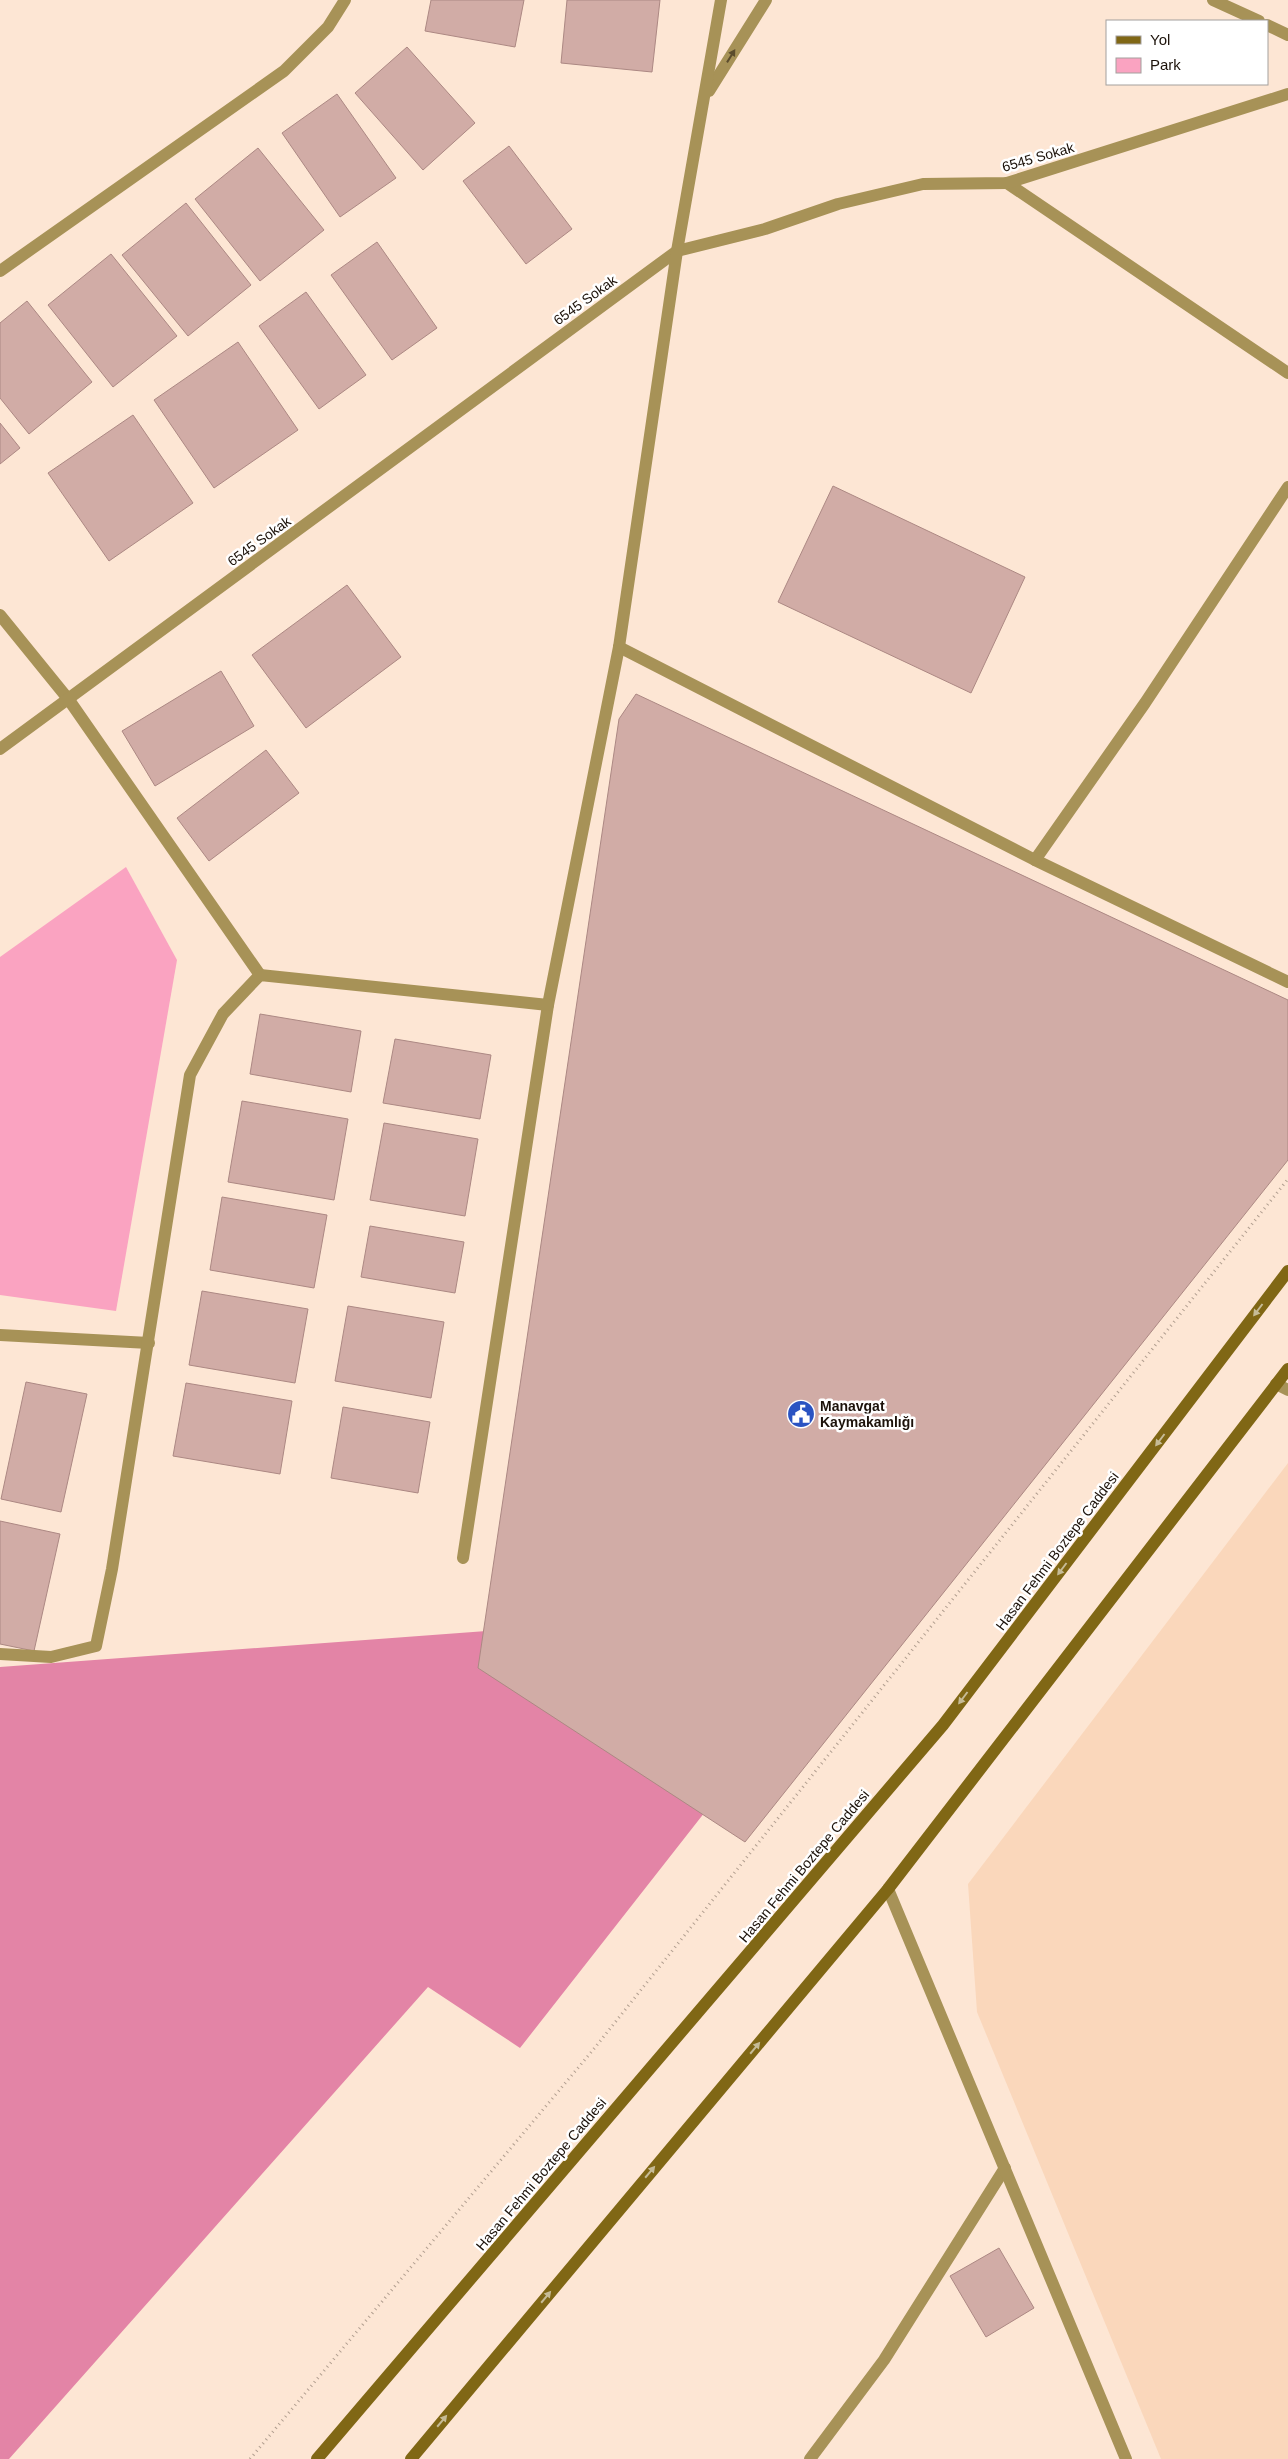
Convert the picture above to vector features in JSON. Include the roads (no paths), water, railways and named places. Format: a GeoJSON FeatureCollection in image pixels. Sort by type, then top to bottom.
{"type":"FeatureCollection","features":[{"type":"Feature","properties":{"kind":"main road","name":"Hasan Fehmi Boztepe Caddesi"},"geometry":{"type":"LineString","coordinates":[[317,2459],[943,1725],[1288,1271]]}},
{"type":"Feature","properties":{"kind":"main road"},"geometry":{"type":"LineString","coordinates":[[411,2459],[888,1889],[1282,1387],[1288,1369]]}},
{"type":"Feature","properties":{"kind":"street"},"geometry":{"type":"LineString","coordinates":[[0,271],[284,71],[328,27],[345,0]]}},
{"type":"Feature","properties":{"kind":"street"},"geometry":{"type":"LineString","coordinates":[[463,1558],[548,1005],[618,647],[677,251],[721,0]]}},
{"type":"Feature","properties":{"kind":"street"},"geometry":{"type":"LineString","coordinates":[[705,97],[766,0]]}},
{"type":"Feature","properties":{"kind":"street"},"geometry":{"type":"LineString","coordinates":[[1214,0],[1257,20]]}},
{"type":"Feature","properties":{"kind":"street"},"geometry":{"type":"LineString","coordinates":[[1268,25],[1288,35]]}},
{"type":"Feature","properties":{"kind":"street","name":"6545 Sokak"},"geometry":{"type":"LineString","coordinates":[[0,749],[677,251],[764,229],[838,204],[923,184],[1007,183],[1288,94]]}},
{"type":"Feature","properties":{"kind":"street"},"geometry":{"type":"LineString","coordinates":[[1007,183],[1288,373]]}},
{"type":"Feature","properties":{"kind":"street"},"geometry":{"type":"LineString","coordinates":[[1035,860],[1145,703],[1288,487]]}},
{"type":"Feature","properties":{"kind":"street"},"geometry":{"type":"LineString","coordinates":[[0,615],[68,700],[260,975],[548,1005]]}},
{"type":"Feature","properties":{"kind":"street"},"geometry":{"type":"LineString","coordinates":[[618,647],[1035,860],[1288,982]]}},
{"type":"Feature","properties":{"kind":"street"},"geometry":{"type":"LineString","coordinates":[[0,1654],[51,1657],[96,1646],[112,1569],[190,1075],[223,1014],[260,975]]}},
{"type":"Feature","properties":{"kind":"street"},"geometry":{"type":"LineString","coordinates":[[0,1335],[149,1343]]}},
{"type":"Feature","properties":{"kind":"street"},"geometry":{"type":"LineString","coordinates":[[888,1889],[1126,2459]]}},
{"type":"Feature","properties":{"kind":"street"},"geometry":{"type":"LineString","coordinates":[[810,2459],[884,2360],[1005,2168]]}},
{"type":"Feature","properties":{"kind":"place","name":"Manavgat Kaymakamlığı"},"geometry":{"type":"Point","coordinates":[801,1414]}}]}
